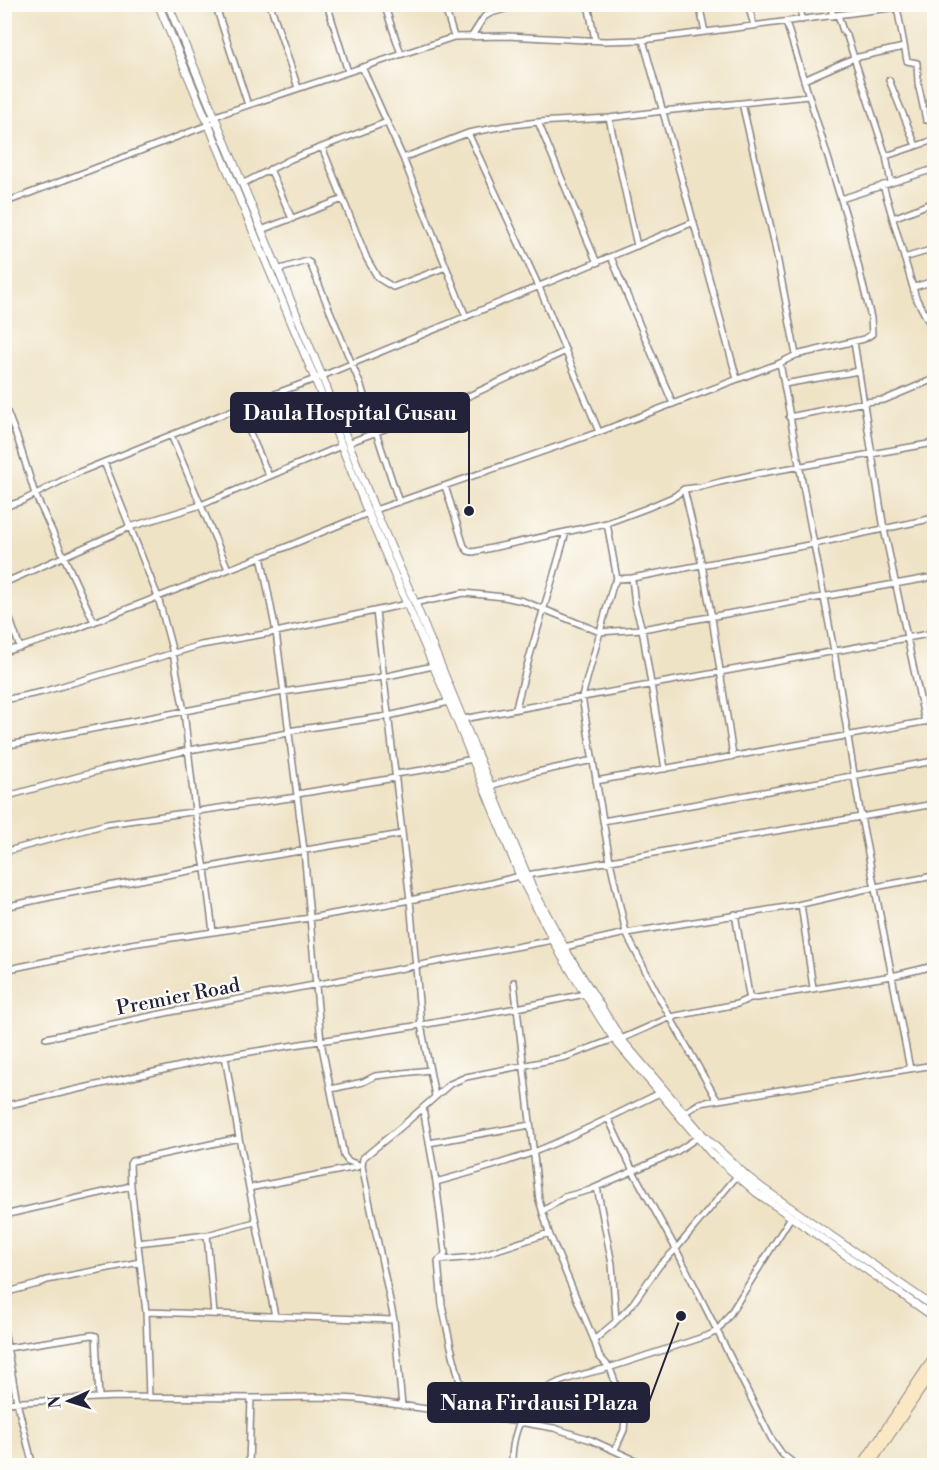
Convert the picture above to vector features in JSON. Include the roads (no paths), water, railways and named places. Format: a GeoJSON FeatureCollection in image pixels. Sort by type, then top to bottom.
{"type":"FeatureCollection","features":[{"type":"Feature","properties":{"kind":"main road"},"geometry":{"type":"LineString","coordinates":[[861,1466],[934,1357]]}},
{"type":"Feature","properties":{"kind":"main road"},"geometry":{"type":"LineString","coordinates":[[869,1466],[934,1370]]}},
{"type":"Feature","properties":{"kind":"street"},"geometry":{"type":"LineString","coordinates":[[158,4],[242,184],[407,604],[472,759],[553,940],[585,994],[600,1018],[703,1135],[756,1184],[934,1308]]}},
{"type":"Feature","properties":{"kind":"street"},"geometry":{"type":"LineString","coordinates":[[168,4],[211,120],[319,378]]}},
{"type":"Feature","properties":{"kind":"street"},"geometry":{"type":"LineString","coordinates":[[215,4],[248,105]]}},
{"type":"Feature","properties":{"kind":"street"},"geometry":{"type":"LineString","coordinates":[[270,4],[297,88]]}},
{"type":"Feature","properties":{"kind":"street"},"geometry":{"type":"LineString","coordinates":[[327,4],[348,72]]}},
{"type":"Feature","properties":{"kind":"street"},"geometry":{"type":"LineString","coordinates":[[384,4],[401,54]]}},
{"type":"Feature","properties":{"kind":"street"},"geometry":{"type":"LineString","coordinates":[[444,4],[454,37]]}},
{"type":"Feature","properties":{"kind":"street"},"geometry":{"type":"LineString","coordinates":[[472,36],[484,17],[523,4]]}},
{"type":"Feature","properties":{"kind":"street"},"geometry":{"type":"LineString","coordinates":[[588,4],[595,40]]}},
{"type":"Feature","properties":{"kind":"street"},"geometry":{"type":"LineString","coordinates":[[699,4],[705,32]]}},
{"type":"Feature","properties":{"kind":"street"},"geometry":{"type":"LineString","coordinates":[[748,4],[754,26]]}},
{"type":"Feature","properties":{"kind":"street"},"geometry":{"type":"LineString","coordinates":[[800,4],[802,20]]}},
{"type":"Feature","properties":{"kind":"street"},"geometry":{"type":"LineString","coordinates":[[830,4],[847,36],[886,156],[891,183]]}},
{"type":"Feature","properties":{"kind":"street"},"geometry":{"type":"LineString","coordinates":[[4,203],[248,105],[454,37],[643,39],[921,4]]}},
{"type":"Feature","properties":{"kind":"street"},"geometry":{"type":"LineString","coordinates":[[897,8],[907,61],[917,63],[918,83],[926,120]]}},
{"type":"Feature","properties":{"kind":"street"},"geometry":{"type":"LineString","coordinates":[[4,652],[63,634],[371,512],[599,432],[796,355],[854,342],[872,334],[871,318],[847,219],[786,22]]}},
{"type":"Feature","properties":{"kind":"street"},"geometry":{"type":"LineString","coordinates":[[643,39],[737,379]]}},
{"type":"Feature","properties":{"kind":"street"},"geometry":{"type":"LineString","coordinates":[[804,80],[854,58],[904,47]]}},
{"type":"Feature","properties":{"kind":"street"},"geometry":{"type":"LineString","coordinates":[[362,67],[403,158],[466,317]]}},
{"type":"Feature","properties":{"kind":"street"},"geometry":{"type":"LineString","coordinates":[[889,80],[916,146]]}},
{"type":"Feature","properties":{"kind":"street"},"geometry":{"type":"LineString","coordinates":[[403,158],[468,133],[505,126],[609,118],[809,96]]}},
{"type":"Feature","properties":{"kind":"street"},"geometry":{"type":"LineString","coordinates":[[742,103],[774,242],[796,355]]}},
{"type":"Feature","properties":{"kind":"street"},"geometry":{"type":"LineString","coordinates":[[609,118],[637,246]]}},
{"type":"Feature","properties":{"kind":"street"},"geometry":{"type":"LineString","coordinates":[[242,184],[291,159],[387,122]]}},
{"type":"Feature","properties":{"kind":"street"},"geometry":{"type":"LineString","coordinates":[[538,122],[597,263]]}},
{"type":"Feature","properties":{"kind":"street"},"geometry":{"type":"LineString","coordinates":[[468,133],[539,287],[599,432]]}},
{"type":"Feature","properties":{"kind":"street"},"geometry":{"type":"LineString","coordinates":[[886,156],[934,140]]}},
{"type":"Feature","properties":{"kind":"street"},"geometry":{"type":"LineString","coordinates":[[322,147],[367,259],[378,278],[393,287],[446,267]]}},
{"type":"Feature","properties":{"kind":"street"},"geometry":{"type":"LineString","coordinates":[[270,169],[292,219]]}},
{"type":"Feature","properties":{"kind":"street"},"geometry":{"type":"LineString","coordinates":[[841,199],[934,169]]}},
{"type":"Feature","properties":{"kind":"street"},"geometry":{"type":"LineString","coordinates":[[883,185],[916,298],[931,326],[934,337]]}},
{"type":"Feature","properties":{"kind":"street"},"geometry":{"type":"LineString","coordinates":[[261,230],[343,199]]}},
{"type":"Feature","properties":{"kind":"street"},"geometry":{"type":"LineString","coordinates":[[892,218],[934,202]]}},
{"type":"Feature","properties":{"kind":"street"},"geometry":{"type":"LineString","coordinates":[[4,507],[77,473],[319,378],[694,222]]}},
{"type":"Feature","properties":{"kind":"street"},"geometry":{"type":"LineString","coordinates":[[904,258],[934,249]]}},
{"type":"Feature","properties":{"kind":"street"},"geometry":{"type":"LineString","coordinates":[[611,257],[673,404]]}},
{"type":"Feature","properties":{"kind":"street"},"geometry":{"type":"LineString","coordinates":[[277,270],[307,261],[310,263],[352,364],[399,502]]}},
{"type":"Feature","properties":{"kind":"street"},"geometry":{"type":"LineString","coordinates":[[914,287],[934,281]]}},
{"type":"Feature","properties":{"kind":"street"},"geometry":{"type":"LineString","coordinates":[[854,342],[884,529],[925,722]]}},
{"type":"Feature","properties":{"kind":"street"},"geometry":{"type":"LineString","coordinates":[[4,583],[130,527],[201,505],[344,444],[460,400],[566,351]]}},
{"type":"Feature","properties":{"kind":"street"},"geometry":{"type":"LineString","coordinates":[[780,363],[834,651],[861,818],[910,1069]]}},
{"type":"Feature","properties":{"kind":"street"},"geometry":{"type":"LineString","coordinates":[[784,384],[860,371]]}},
{"type":"Feature","properties":{"kind":"street"},"geometry":{"type":"LineString","coordinates":[[789,417],[884,400],[934,379]]}},
{"type":"Feature","properties":{"kind":"street"},"geometry":{"type":"LineString","coordinates":[[4,404],[35,494],[94,622]]}},
{"type":"Feature","properties":{"kind":"street"},"geometry":{"type":"LineString","coordinates":[[239,408],[269,476]]}},
{"type":"Feature","properties":{"kind":"street"},"geometry":{"type":"LineString","coordinates":[[171,435],[228,569]]}},
{"type":"Feature","properties":{"kind":"street"},"geometry":{"type":"LineString","coordinates":[[445,486],[464,546],[468,551],[607,523],[675,496],[684,489],[934,443]]}},
{"type":"Feature","properties":{"kind":"street"},"geometry":{"type":"LineString","coordinates":[[104,462],[158,597],[173,653],[184,711],[195,811],[213,932]]}},
{"type":"Feature","properties":{"kind":"street"},"geometry":{"type":"LineString","coordinates":[[684,489],[712,618],[733,756]]}},
{"type":"Feature","properties":{"kind":"street"},"geometry":{"type":"LineString","coordinates":[[371,512],[415,603],[490,786],[523,876],[618,1039],[697,1138],[737,1176],[791,1217],[934,1317]]}},
{"type":"Feature","properties":{"kind":"street"},"geometry":{"type":"LineString","coordinates":[[617,579],[814,544],[934,518]]}},
{"type":"Feature","properties":{"kind":"street"},"geometry":{"type":"LineString","coordinates":[[607,523],[617,579],[613,585],[582,697],[610,861],[626,933],[717,1100]]}},
{"type":"Feature","properties":{"kind":"street"},"geometry":{"type":"LineString","coordinates":[[516,708],[566,532]]}},
{"type":"Feature","properties":{"kind":"street"},"geometry":{"type":"LineString","coordinates":[[261,556],[276,632],[304,850],[321,1042],[344,1156],[348,1161],[362,1166]]}},
{"type":"Feature","properties":{"kind":"street"},"geometry":{"type":"LineString","coordinates":[[415,603],[464,593],[504,597],[523,602],[600,632],[642,629],[712,618],[934,577]]}},
{"type":"Feature","properties":{"kind":"street"},"geometry":{"type":"LineString","coordinates":[[632,578],[665,769]]}},
{"type":"Feature","properties":{"kind":"street"},"geometry":{"type":"LineString","coordinates":[[4,602],[20,648]]}},
{"type":"Feature","properties":{"kind":"street"},"geometry":{"type":"LineString","coordinates":[[4,700],[42,692],[201,645],[276,632],[407,604]]}},
{"type":"Feature","properties":{"kind":"street"},"geometry":{"type":"LineString","coordinates":[[376,611],[410,900],[421,1025],[435,1096]]}},
{"type":"Feature","properties":{"kind":"street"},"geometry":{"type":"LineString","coordinates":[[463,718],[934,633]]}},
{"type":"Feature","properties":{"kind":"street"},"geometry":{"type":"LineString","coordinates":[[4,746],[434,666]]}},
{"type":"Feature","properties":{"kind":"street"},"geometry":{"type":"LineString","coordinates":[[4,797],[109,768],[189,750],[388,716],[449,702]]}},
{"type":"Feature","properties":{"kind":"street"},"geometry":{"type":"LineString","coordinates":[[596,781],[934,720]]}},
{"type":"Feature","properties":{"kind":"street"},"geometry":{"type":"LineString","coordinates":[[4,852],[107,824],[297,796],[472,759]]}},
{"type":"Feature","properties":{"kind":"street"},"geometry":{"type":"LineString","coordinates":[[490,786],[533,773],[593,760]]}},
{"type":"Feature","properties":{"kind":"street"},"geometry":{"type":"LineString","coordinates":[[603,821],[934,761]]}},
{"type":"Feature","properties":{"kind":"street"},"geometry":{"type":"LineString","coordinates":[[4,970],[131,944],[310,918],[487,885],[523,876],[934,804]]}},
{"type":"Feature","properties":{"kind":"street"},"geometry":{"type":"LineString","coordinates":[[4,908],[60,895],[402,834]]}},
{"type":"Feature","properties":{"kind":"street"},"geometry":{"type":"LineString","coordinates":[[564,947],[626,933],[801,904],[874,886],[934,876]]}},
{"type":"Feature","properties":{"kind":"street"},"geometry":{"type":"LineString","coordinates":[[801,904],[813,988]]}},
{"type":"Feature","properties":{"kind":"street"},"geometry":{"type":"LineString","coordinates":[[735,914],[750,998]]}},
{"type":"Feature","properties":{"kind":"street","name":"Premier Road"},"geometry":{"type":"LineString","coordinates":[[46,1038],[175,1011],[553,940]]}},
{"type":"Feature","properties":{"kind":"street"},"geometry":{"type":"LineString","coordinates":[[402,1406],[394,1320],[362,1166],[363,1158],[435,1096],[450,1084],[466,1077],[566,1057],[618,1039],[670,1017],[737,1004],[750,998],[892,976],[934,966]]}},
{"type":"Feature","properties":{"kind":"street"},"geometry":{"type":"LineString","coordinates":[[514,982],[538,1194],[549,1233],[599,1356],[610,1368],[622,1401],[624,1430],[615,1450]]}},
{"type":"Feature","properties":{"kind":"street"},"geometry":{"type":"LineString","coordinates":[[4,1106],[225,1056],[421,1025],[585,994]]}},
{"type":"Feature","properties":{"kind":"street"},"geometry":{"type":"LineString","coordinates":[[225,1056],[255,1222],[275,1316]]}},
{"type":"Feature","properties":{"kind":"street"},"geometry":{"type":"LineString","coordinates":[[684,1113],[700,1102],[934,1065]]}},
{"type":"Feature","properties":{"kind":"street"},"geometry":{"type":"LineString","coordinates":[[331,1089],[363,1082],[375,1076],[430,1070]]}},
{"type":"Feature","properties":{"kind":"street"},"geometry":{"type":"LineString","coordinates":[[436,1182],[533,1152],[660,1093]]}},
{"type":"Feature","properties":{"kind":"street"},"geometry":{"type":"LineString","coordinates":[[423,1108],[445,1253],[438,1261]]}},
{"type":"Feature","properties":{"kind":"street"},"geometry":{"type":"LineString","coordinates":[[608,1118],[771,1438],[782,1454],[797,1466]]}},
{"type":"Feature","properties":{"kind":"street"},"geometry":{"type":"LineString","coordinates":[[429,1143],[530,1125]]}},
{"type":"Feature","properties":{"kind":"street"},"geometry":{"type":"LineString","coordinates":[[149,1397],[146,1312],[130,1166],[132,1161],[239,1138]]}},
{"type":"Feature","properties":{"kind":"street"},"geometry":{"type":"LineString","coordinates":[[543,1211],[564,1197],[590,1190],[676,1152],[697,1138]]}},
{"type":"Feature","properties":{"kind":"street"},"geometry":{"type":"LineString","coordinates":[[249,1188],[362,1166]]}},
{"type":"Feature","properties":{"kind":"street"},"geometry":{"type":"LineString","coordinates":[[594,1340],[631,1306],[659,1266],[737,1176]]}},
{"type":"Feature","properties":{"kind":"street"},"geometry":{"type":"LineString","coordinates":[[4,1215],[131,1186]]}},
{"type":"Feature","properties":{"kind":"street"},"geometry":{"type":"LineString","coordinates":[[597,1187],[612,1263],[616,1320]]}},
{"type":"Feature","properties":{"kind":"street"},"geometry":{"type":"LineString","coordinates":[[511,1466],[519,1422],[536,1397],[546,1389],[562,1381],[610,1368],[717,1331],[791,1217]]}},
{"type":"Feature","properties":{"kind":"street"},"geometry":{"type":"LineString","coordinates":[[137,1243],[207,1235],[255,1222]]}},
{"type":"Feature","properties":{"kind":"street"},"geometry":{"type":"LineString","coordinates":[[438,1261],[475,1257],[549,1233]]}},
{"type":"Feature","properties":{"kind":"street"},"geometry":{"type":"LineString","coordinates":[[207,1235],[214,1314]]}},
{"type":"Feature","properties":{"kind":"street"},"geometry":{"type":"LineString","coordinates":[[438,1261],[442,1305],[451,1347],[462,1390],[476,1416]]}},
{"type":"Feature","properties":{"kind":"street"},"geometry":{"type":"LineString","coordinates":[[4,1293],[47,1280],[140,1262]]}},
{"type":"Feature","properties":{"kind":"street"},"geometry":{"type":"LineString","coordinates":[[146,1312],[394,1320]]}},
{"type":"Feature","properties":{"kind":"street"},"geometry":{"type":"LineString","coordinates":[[4,1330],[17,1402],[33,1466]]}},
{"type":"Feature","properties":{"kind":"street"},"geometry":{"type":"LineString","coordinates":[[8,1348],[96,1336],[99,1398]]}},
{"type":"Feature","properties":{"kind":"street"},"geometry":{"type":"LineString","coordinates":[[4,1404],[149,1397],[357,1399],[555,1428],[591,1440],[648,1466]]}},
{"type":"Feature","properties":{"kind":"street"},"geometry":{"type":"LineString","coordinates":[[249,1466],[251,1398]]}},
{"type":"Feature","properties":{"kind":"place","name":"Daula Hospital Gusau"},"geometry":{"type":"Point","coordinates":[469,511]}},
{"type":"Feature","properties":{"kind":"place","name":"Nana Firdausi Plaza"},"geometry":{"type":"Point","coordinates":[681,1316]}}]}
